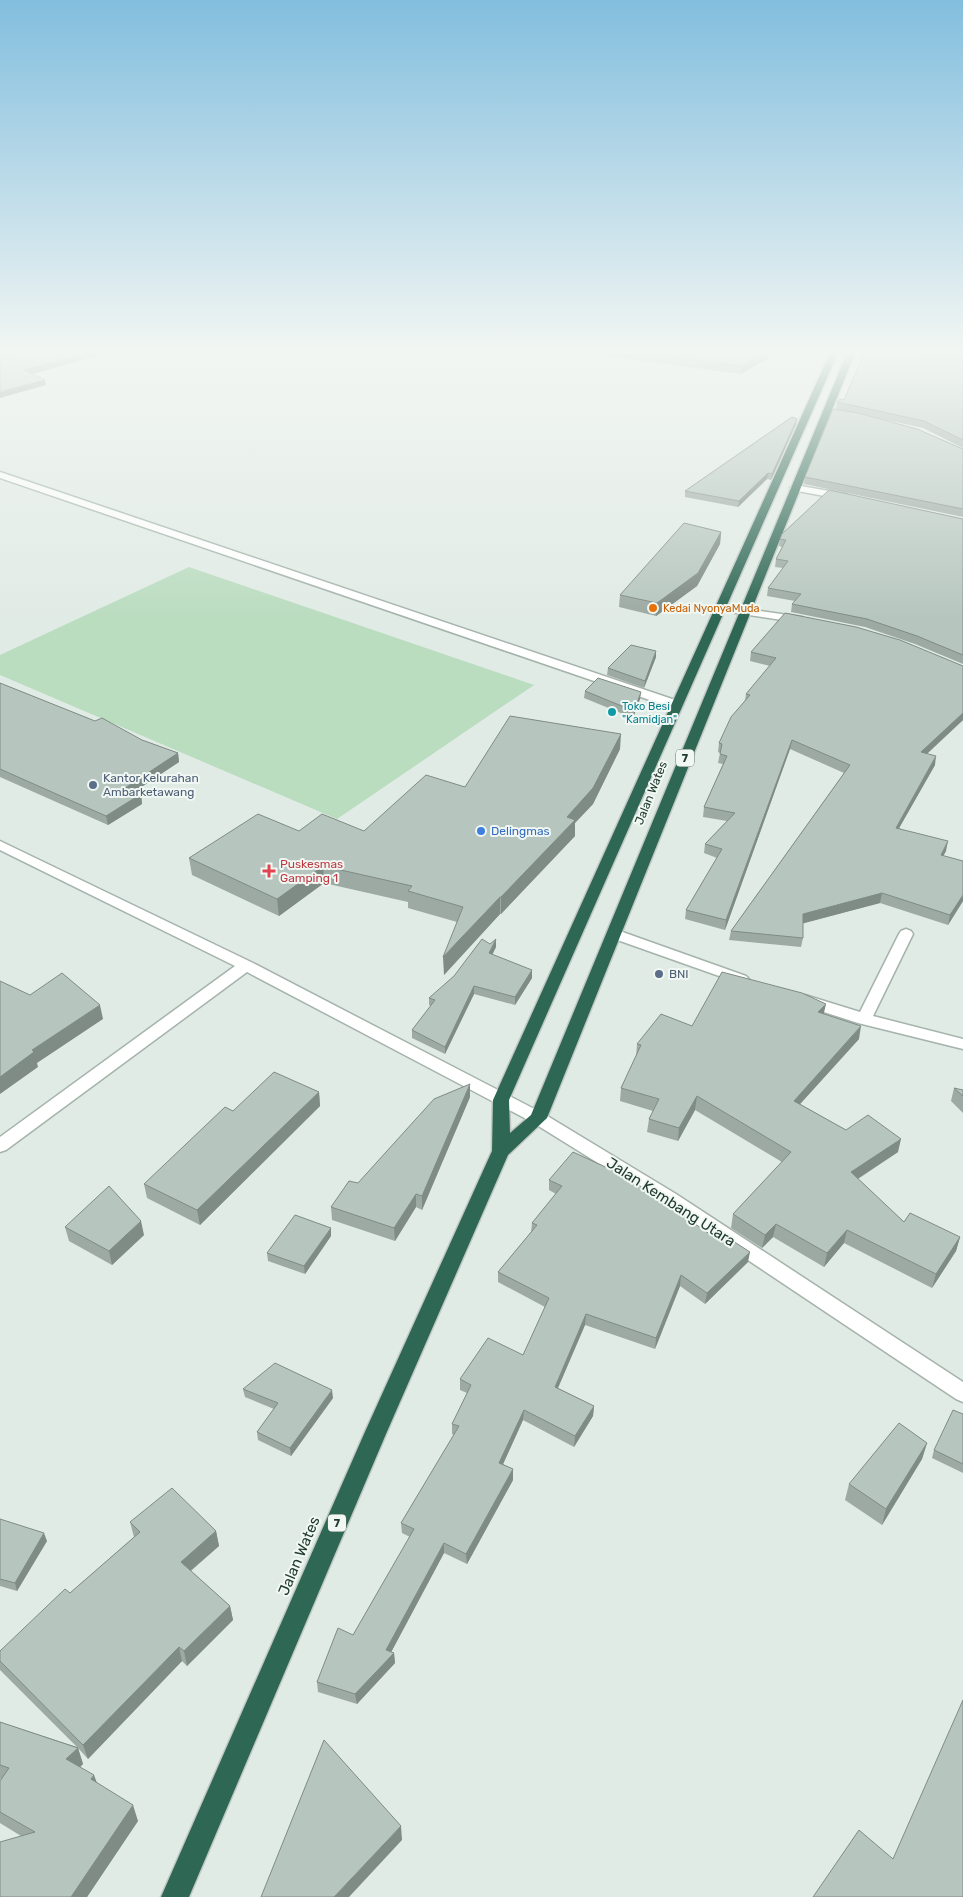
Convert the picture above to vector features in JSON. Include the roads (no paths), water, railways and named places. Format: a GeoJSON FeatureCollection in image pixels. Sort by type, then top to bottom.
{"type":"FeatureCollection","features":[{"type":"Feature","properties":{"kind":"highway","name":"Jalan Wates"},"geometry":{"type":"LineString","coordinates":[[175,1897],[375,1434],[501,1151],[501,1100],[794,442]]}},
{"type":"Feature","properties":{"kind":"highway","name":"Jalan Wates"},"geometry":{"type":"LineString","coordinates":[[501,1151],[538,1118],[795,488],[817,442]]}},
{"type":"Feature","properties":{"kind":"street"},"geometry":{"type":"LineString","coordinates":[[0,474],[677,705]]}},
{"type":"Feature","properties":{"kind":"street"},"geometry":{"type":"LineString","coordinates":[[795,488],[858,499]]}},
{"type":"Feature","properties":{"kind":"street"},"geometry":{"type":"LineString","coordinates":[[720,608],[809,621]]}},
{"type":"Feature","properties":{"kind":"street","name":"Jalan Kembang Utara"},"geometry":{"type":"LineString","coordinates":[[0,845],[246,965],[538,1118],[670,1199],[963,1393]]}},
{"type":"Feature","properties":{"kind":"street"},"geometry":{"type":"LineString","coordinates":[[614,934],[755,984]]}},
{"type":"Feature","properties":{"kind":"street"},"geometry":{"type":"LineString","coordinates":[[864,1019],[906,934]]}},
{"type":"Feature","properties":{"kind":"street"},"geometry":{"type":"LineString","coordinates":[[0,1146],[246,965]]}},
{"type":"Feature","properties":{"kind":"street"},"geometry":{"type":"LineString","coordinates":[[790,996],[864,1019],[963,1044]]}},
{"type":"Feature","properties":{"kind":"place","name":"Kedai NyonyaMuda"},"geometry":{"type":"Point","coordinates":[653,608]}},
{"type":"Feature","properties":{"kind":"place","name":"Toko Besi \"Kamidjan\""},"geometry":{"type":"Point","coordinates":[612,712]}},
{"type":"Feature","properties":{"kind":"place","name":"Kantor Kelurahan Ambarketawang"},"geometry":{"type":"Point","coordinates":[93,785]}},
{"type":"Feature","properties":{"kind":"place","name":"Delingmas"},"geometry":{"type":"Point","coordinates":[481,831]}},
{"type":"Feature","properties":{"kind":"place","name":"Puskesmas Gamping 1"},"geometry":{"type":"Point","coordinates":[269,871]}},
{"type":"Feature","properties":{"kind":"place","name":"BNI"},"geometry":{"type":"Point","coordinates":[659,974]}}]}
